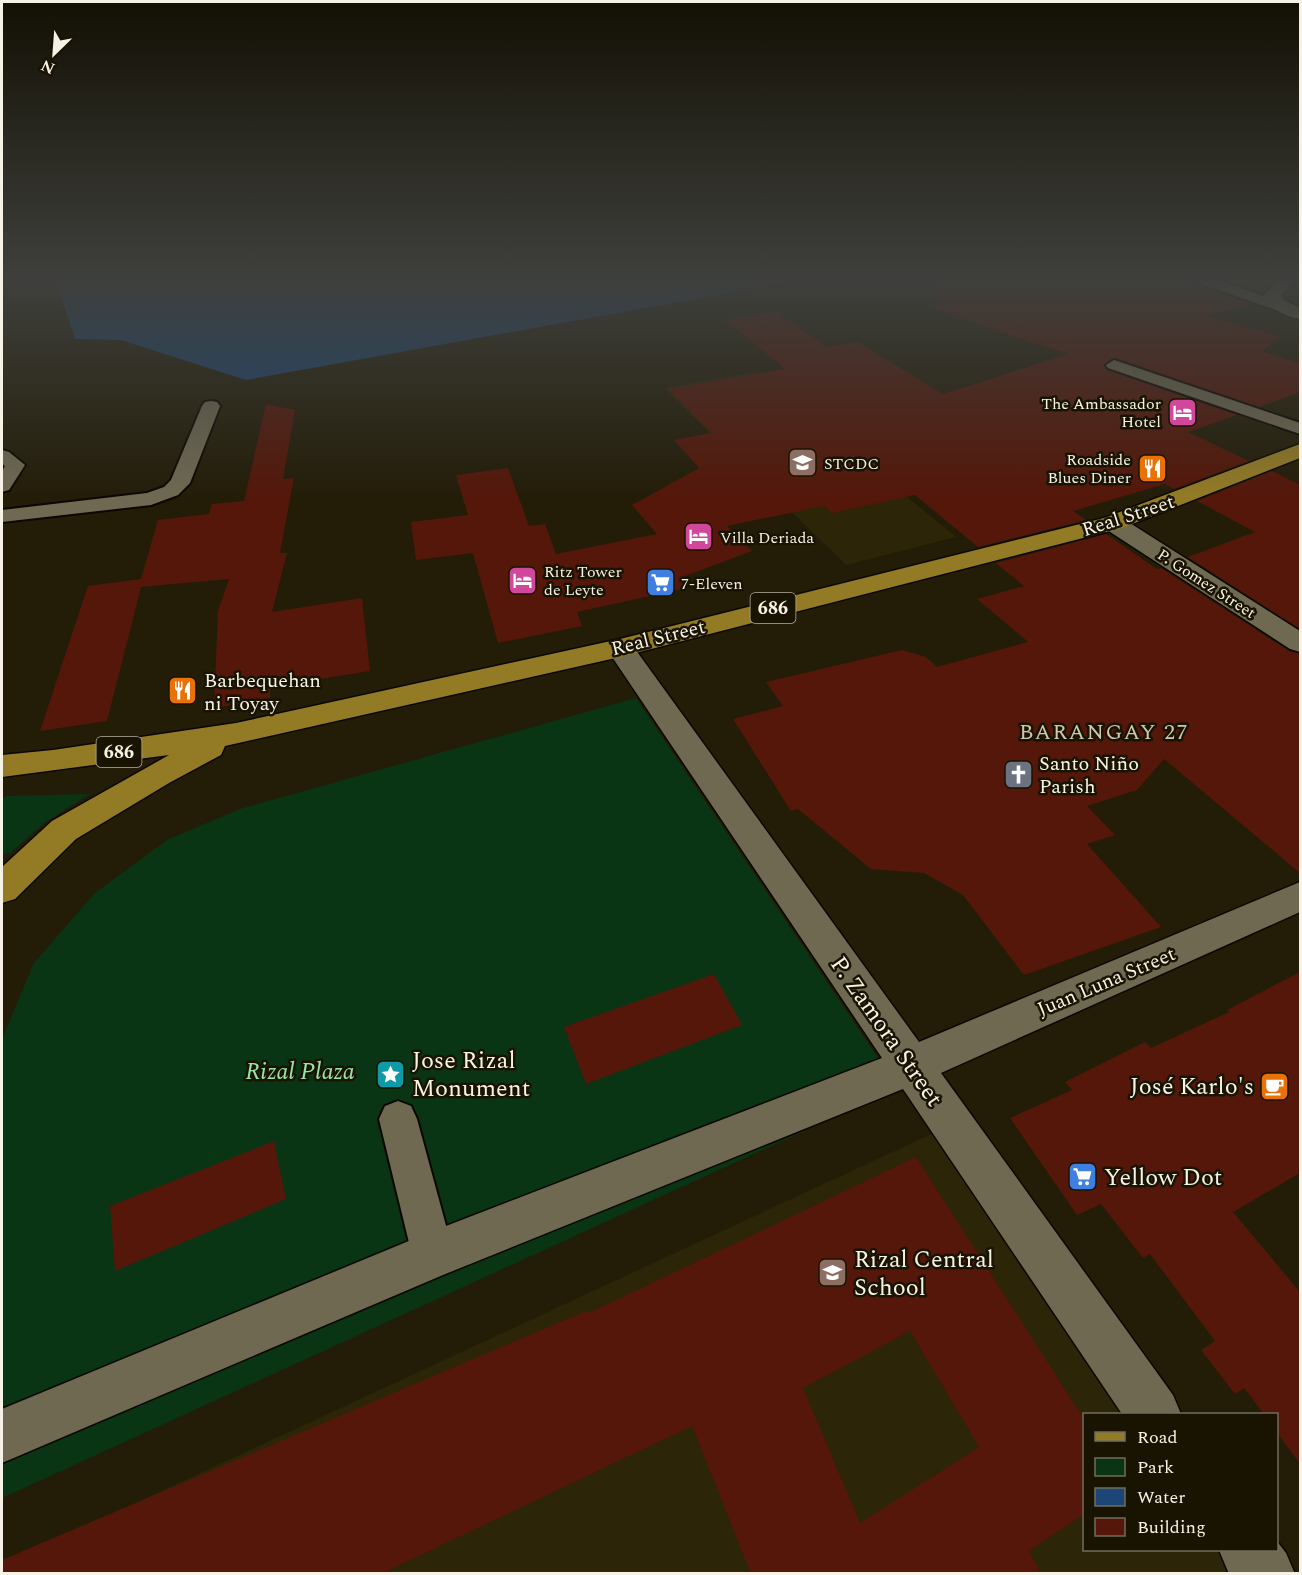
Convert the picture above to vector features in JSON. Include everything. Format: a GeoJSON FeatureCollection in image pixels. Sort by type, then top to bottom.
{"type":"FeatureCollection","features":[{"type":"Feature","properties":{"kind":"main road","name":"Real Street"},"geometry":{"type":"LineString","coordinates":[[2,766],[53,761],[236,734],[620,648],[1113,523],[1300,451]]}},
{"type":"Feature","properties":{"kind":"main road"},"geometry":{"type":"LineString","coordinates":[[2,889],[64,830],[157,775],[236,734]]}},
{"type":"Feature","properties":{"kind":"street","name":"P. Gomez Street"},"geometry":{"type":"LineString","coordinates":[[1113,523],[1300,643]]}},
{"type":"Feature","properties":{"kind":"street","name":"P. Zamora Street"},"geometry":{"type":"LineString","coordinates":[[620,648],[1153,1413]]}},
{"type":"Feature","properties":{"kind":"street","name":"Juan Luna Street"},"geometry":{"type":"LineString","coordinates":[[2,1436],[433,1255],[911,1066],[1300,896]]}},
{"type":"Feature","properties":{"kind":"street"},"geometry":{"type":"LineString","coordinates":[[1249,1551],[1265,1574]]}},
{"type":"Feature","properties":{"kind":"lane"},"geometry":{"type":"LineString","coordinates":[[1114,364],[1300,429]]}},
{"type":"Feature","properties":{"kind":"lane"},"geometry":{"type":"LineString","coordinates":[[2,516],[151,499],[171,491],[180,483],[211,406]]}},
{"type":"Feature","properties":{"kind":"lane"},"geometry":{"type":"LineString","coordinates":[[2,456],[15,465],[2,486]]}},
{"type":"Feature","properties":{"kind":"lane"},"geometry":{"type":"LineString","coordinates":[[398,1119],[433,1255]]}},
{"type":"Feature","properties":{"kind":"shaded area","name":"STCDC"},"geometry":{"type":"Polygon","coordinates":[[[755,372],[956,537],[846,565],[664,388],[755,372]]]}},
{"type":"Feature","properties":{"kind":"shaded area","name":"Rizal Central School"},"geometry":{"type":"Polygon","coordinates":[[[938,1131],[1129,1413],[1083,1413],[1083,1551],[1222,1551],[1237,1573],[2,1574],[2,1565],[938,1131]]]}},
{"type":"Feature","properties":{"kind":"green space","name":"Rizal Plaza"},"geometry":{"type":"Polygon","coordinates":[[[636,698],[898,1088],[2,1498],[2,1039],[34,963],[95,893],[167,840],[240,809],[636,698]]]}},
{"type":"Feature","properties":{"kind":"green space"},"geometry":{"type":"Polygon","coordinates":[[[89,794],[44,823],[10,853],[2,854],[2,799],[6,796],[89,794]]]}},
{"type":"Feature","properties":{"kind":"water"},"geometry":{"type":"Polygon","coordinates":[[[154,350],[409,350],[246,380],[154,350]]]}},
{"type":"Feature","properties":{"kind":"building"},"geometry":{"type":"Polygon","coordinates":[[[762,350],[872,350],[943,394],[1069,354],[1058,350],[1263,350],[1300,363],[1300,392],[1259,407],[1113,358],[1104,365],[1107,370],[1237,415],[1188,432],[1249,461],[1174,489],[1165,484],[1073,511],[1086,520],[978,547],[915,495],[832,513],[824,506],[727,526],[752,551],[680,578],[687,588],[577,612],[582,626],[498,643],[473,553],[416,560],[411,522],[468,515],[456,475],[508,468],[529,526],[545,524],[556,554],[657,534],[632,505],[699,468],[674,440],[711,433],[668,389],[785,369],[762,350]]]}},
{"type":"Feature","properties":{"kind":"building"},"geometry":{"type":"Polygon","coordinates":[[[266,404],[295,410],[283,479],[294,478],[280,553],[287,553],[272,612],[362,598],[370,671],[270,687],[270,698],[214,708],[218,611],[229,579],[141,587],[107,721],[40,731],[88,586],[141,579],[158,520],[209,514],[212,504],[244,501],[266,404]]]}},
{"type":"Feature","properties":{"kind":"building"},"geometry":{"type":"Polygon","coordinates":[[[1272,471],[1300,485],[1300,629],[1188,557],[1255,532],[1197,501],[1272,471]]]}},
{"type":"Feature","properties":{"kind":"building","name":"Santo Niño Parish"},"geometry":{"type":"Polygon","coordinates":[[[1106,534],[1157,569],[1161,568],[1289,651],[1300,654],[1300,873],[1164,759],[1137,790],[1087,806],[1115,835],[1087,844],[1161,927],[1024,975],[963,895],[924,873],[871,869],[798,809],[791,811],[733,719],[783,706],[766,682],[902,650],[926,657],[937,667],[1028,642],[977,599],[1024,586],[996,563],[1106,534]]]}},
{"type":"Feature","properties":{"kind":"building"},"geometry":{"type":"Polygon","coordinates":[[[1300,972],[1300,1173],[1233,1212],[1300,1292],[1300,1464],[1278,1434],[1278,1413],[1263,1413],[1244,1388],[1235,1394],[1201,1350],[1215,1341],[1150,1254],[1143,1258],[1101,1204],[1077,1215],[1010,1118],[1072,1090],[1065,1082],[1145,1042],[1151,1048],[1229,1012],[1227,1010],[1300,972]]]}},
{"type":"Feature","properties":{"kind":"building"},"geometry":{"type":"Polygon","coordinates":[[[714,974],[742,1025],[586,1084],[564,1027],[714,974]]]}},
{"type":"Feature","properties":{"kind":"building"},"geometry":{"type":"Polygon","coordinates":[[[274,1141],[286,1199],[115,1271],[110,1206],[274,1141]]]}},
{"type":"Feature","properties":{"kind":"building","name":"Rizal Central School"},"geometry":{"type":"Polygon","coordinates":[[[916,1157],[1083,1417],[1083,1515],[1029,1551],[1041,1574],[751,1574],[692,1426],[381,1574],[2,1574],[2,1560],[588,1310],[589,1313],[916,1157]],[[910,1331],[803,1388],[860,1523],[979,1447],[910,1331]]]}},
{"type":"Feature","properties":{"kind":"place","name":"The Ambassador Hotel"},"geometry":{"type":"Point","coordinates":[1182,412]}},
{"type":"Feature","properties":{"kind":"place","name":"STCDC"},"geometry":{"type":"Point","coordinates":[803,463]}},
{"type":"Feature","properties":{"kind":"place","name":"Roadside Blues Diner"},"geometry":{"type":"Point","coordinates":[1152,468]}},
{"type":"Feature","properties":{"kind":"place","name":"Villa Deriada"},"geometry":{"type":"Point","coordinates":[699,537]}},
{"type":"Feature","properties":{"kind":"place","name":"Ritz Tower de Leyte"},"geometry":{"type":"Point","coordinates":[523,580]}},
{"type":"Feature","properties":{"kind":"place","name":"7-Eleven"},"geometry":{"type":"Point","coordinates":[660,583]}},
{"type":"Feature","properties":{"kind":"place","name":"Barbequehan ni Toyay"},"geometry":{"type":"Point","coordinates":[183,691]}},
{"type":"Feature","properties":{"kind":"place","name":"Santo Niño Parish"},"geometry":{"type":"Point","coordinates":[1018,775]}},
{"type":"Feature","properties":{"kind":"place","name":"Jose Rizal Monument"},"geometry":{"type":"Point","coordinates":[391,1074]}},
{"type":"Feature","properties":{"kind":"place","name":"José Karlo's"},"geometry":{"type":"Point","coordinates":[1275,1086]}},
{"type":"Feature","properties":{"kind":"place","name":"Yellow Dot"},"geometry":{"type":"Point","coordinates":[1083,1177]}},
{"type":"Feature","properties":{"kind":"place","name":"Rizal Central School"},"geometry":{"type":"Point","coordinates":[833,1273]}},
{"type":"Feature","properties":{"kind":"district","name":"BARANGAY 27"},"geometry":{"type":"Point","coordinates":[1104,731]}}]}
